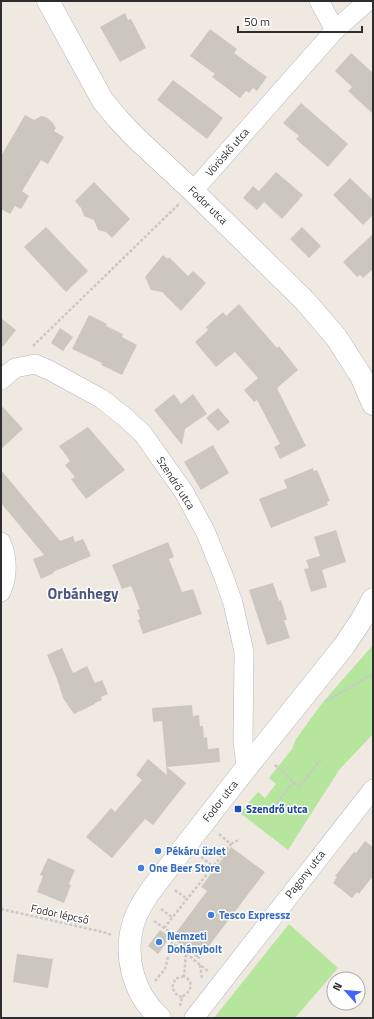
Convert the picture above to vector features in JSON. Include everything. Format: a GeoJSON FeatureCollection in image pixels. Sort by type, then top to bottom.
{"type":"FeatureCollection","features":[{"type":"Feature","properties":{"kind":"street","name":"Fodor utca"},"geometry":{"type":"LineString","coordinates":[[48,1],[90,80],[103,101],[136,138],[193,190],[305,301],[336,337],[361,376],[373,404]]}},
{"type":"Feature","properties":{"kind":"street"},"geometry":{"type":"LineString","coordinates":[[319,1],[335,30]]}},
{"type":"Feature","properties":{"kind":"street","name":"Vöröskő utca"},"geometry":{"type":"LineString","coordinates":[[193,190],[335,30],[368,1]]}},
{"type":"Feature","properties":{"kind":"street","name":"Szendrő utca"},"geometry":{"type":"LineString","coordinates":[[1,380],[15,368],[35,364],[49,370],[107,403],[143,434],[184,492],[206,533],[233,603],[244,652],[243,740],[246,768]]}},
{"type":"Feature","properties":{"kind":"street"},"geometry":{"type":"LineString","coordinates":[[1,542],[5,552],[7,570],[1,592]]}},
{"type":"Feature","properties":{"kind":"street","name":"Fodor utca"},"geometry":{"type":"LineString","coordinates":[[178,1016],[154,1013],[140,993],[130,968],[130,937],[134,920],[144,900],[154,886],[344,646],[373,599]]}},
{"type":"Feature","properties":{"kind":"street","name":"Pagony utca"},"geometry":{"type":"LineString","coordinates":[[178,1016],[222,982],[373,789]]}},
{"type":"Feature","properties":{"kind":"path"},"geometry":{"type":"LineString","coordinates":[[15,368],[29,350],[193,190]]}},
{"type":"Feature","properties":{"kind":"path"},"geometry":{"type":"LineString","coordinates":[[323,702],[373,674]]}},
{"type":"Feature","properties":{"kind":"path"},"geometry":{"type":"LineString","coordinates":[[275,764],[300,787],[322,758]]}},
{"type":"Feature","properties":{"kind":"path"},"geometry":{"type":"LineString","coordinates":[[268,815],[294,782]]}},
{"type":"Feature","properties":{"kind":"path"},"geometry":{"type":"LineString","coordinates":[[218,834],[231,844]]}},
{"type":"Feature","properties":{"kind":"path"},"geometry":{"type":"LineString","coordinates":[[164,928],[231,844],[240,839]]}},
{"type":"Feature","properties":{"kind":"path"},"geometry":{"type":"LineString","coordinates":[[201,857],[214,867]]}},
{"type":"Feature","properties":{"kind":"path"},"geometry":{"type":"LineString","coordinates":[[175,890],[187,900]]}},
{"type":"Feature","properties":{"kind":"path","name":"Fodor lépcső"},"geometry":{"type":"LineString","coordinates":[[1,909],[115,936]]}},
{"type":"Feature","properties":{"kind":"path"},"geometry":{"type":"LineString","coordinates":[[161,909],[172,917]]}},
{"type":"Feature","properties":{"kind":"path"},"geometry":{"type":"LineString","coordinates":[[150,924],[152,920],[173,934],[171,936],[172,942],[165,969],[151,986]]}},
{"type":"Feature","properties":{"kind":"path"},"geometry":{"type":"LineString","coordinates":[[172,942],[222,982]]}},
{"type":"Feature","properties":{"kind":"path"},"geometry":{"type":"LineString","coordinates":[[184,976],[186,953]]}},
{"type":"Feature","properties":{"kind":"path"},"geometry":{"type":"LineString","coordinates":[[178,1016],[182,997],[186,995],[191,986],[191,982],[184,976]]}},
{"type":"Feature","properties":{"kind":"path"},"geometry":{"type":"LineString","coordinates":[[182,997],[178,996],[172,988],[175,979],[184,976]]}},
{"type":"Feature","properties":{"kind":"green space"},"geometry":{"type":"Polygon","coordinates":[[[373,645],[373,734],[339,770],[288,850],[240,813],[258,792],[265,798],[276,784],[269,778],[292,749],[296,739],[323,702],[373,645]]]}},
{"type":"Feature","properties":{"kind":"green space"},"geometry":{"type":"Polygon","coordinates":[[[289,924],[338,968],[335,971],[326,971],[326,982],[295,1018],[214,1018],[289,924]]]}},
{"type":"Feature","properties":{"kind":"building"},"geometry":{"type":"Polygon","coordinates":[[[125,13],[128,20],[131,19],[146,48],[120,62],[100,27],[125,13]]]}},
{"type":"Feature","properties":{"kind":"building"},"geometry":{"type":"Polygon","coordinates":[[[210,29],[237,49],[234,53],[267,77],[257,91],[253,88],[249,93],[246,91],[240,98],[212,77],[215,74],[190,56],[210,29]]]}},
{"type":"Feature","properties":{"kind":"building"},"geometry":{"type":"Polygon","coordinates":[[[351,53],[373,73],[373,114],[348,91],[352,87],[335,71],[351,53]]]}},
{"type":"Feature","properties":{"kind":"building"},"geometry":{"type":"Polygon","coordinates":[[[173,80],[223,118],[207,139],[157,100],[173,80]]]}},
{"type":"Feature","properties":{"kind":"building"},"geometry":{"type":"Polygon","coordinates":[[[301,103],[348,144],[328,167],[296,139],[299,136],[283,123],[301,103]]]}},
{"type":"Feature","properties":{"kind":"building"},"geometry":{"type":"Polygon","coordinates":[[[25,115],[34,120],[41,116],[46,117],[56,128],[54,131],[64,137],[48,164],[41,160],[22,191],[29,196],[21,209],[15,206],[10,214],[1,209],[1,156],[25,115]]]}},
{"type":"Feature","properties":{"kind":"building"},"geometry":{"type":"Polygon","coordinates":[[[276,172],[303,195],[282,219],[264,202],[257,210],[243,198],[253,186],[259,191],[276,172]]]}},
{"type":"Feature","properties":{"kind":"building"},"geometry":{"type":"Polygon","coordinates":[[[350,178],[373,200],[373,215],[363,225],[333,195],[350,178]]]}},
{"type":"Feature","properties":{"kind":"building"},"geometry":{"type":"Polygon","coordinates":[[[94,182],[130,219],[112,238],[106,232],[98,230],[94,220],[84,216],[81,208],[75,201],[94,182]]]}},
{"type":"Feature","properties":{"kind":"building"},"geometry":{"type":"Polygon","coordinates":[[[46,227],[88,271],[66,292],[24,247],[46,227]]]}},
{"type":"Feature","properties":{"kind":"building"},"geometry":{"type":"Polygon","coordinates":[[[302,227],[321,246],[309,258],[290,239],[302,227]]]}},
{"type":"Feature","properties":{"kind":"building"},"geometry":{"type":"Polygon","coordinates":[[[373,234],[373,269],[363,278],[360,275],[357,277],[343,262],[373,234]]]}},
{"type":"Feature","properties":{"kind":"building"},"geometry":{"type":"Polygon","coordinates":[[[163,255],[168,259],[169,257],[188,276],[193,271],[206,283],[181,311],[162,292],[151,290],[145,277],[163,255]]]}},
{"type":"Feature","properties":{"kind":"building"},"geometry":{"type":"Polygon","coordinates":[[[239,304],[277,348],[279,346],[298,370],[277,388],[306,446],[280,459],[274,447],[280,444],[257,400],[254,402],[244,390],[258,378],[235,352],[216,367],[195,342],[208,330],[206,327],[223,312],[226,316],[239,304]]]}},
{"type":"Feature","properties":{"kind":"building"},"geometry":{"type":"Polygon","coordinates":[[[89,315],[107,324],[106,326],[123,334],[122,337],[137,345],[122,375],[101,365],[102,363],[72,349],[89,315]]]}},
{"type":"Feature","properties":{"kind":"building"},"geometry":{"type":"Polygon","coordinates":[[[1,318],[16,330],[1,349],[1,318]]]}},
{"type":"Feature","properties":{"kind":"building"},"geometry":{"type":"Polygon","coordinates":[[[60,328],[73,337],[63,351],[51,343],[60,328]]]}},
{"type":"Feature","properties":{"kind":"building"},"geometry":{"type":"Polygon","coordinates":[[[174,394],[181,404],[193,394],[207,414],[185,429],[182,445],[154,410],[174,394]]]}},
{"type":"Feature","properties":{"kind":"building"},"geometry":{"type":"Polygon","coordinates":[[[1,405],[23,429],[1,449],[1,405]]]}},
{"type":"Feature","properties":{"kind":"building"},"geometry":{"type":"Polygon","coordinates":[[[218,408],[230,422],[218,431],[206,418],[218,408]]]}},
{"type":"Feature","properties":{"kind":"building"},"geometry":{"type":"Polygon","coordinates":[[[88,427],[125,470],[86,499],[71,479],[75,477],[65,465],[70,461],[59,446],[88,427]]]}},
{"type":"Feature","properties":{"kind":"building"},"geometry":{"type":"Polygon","coordinates":[[[213,445],[229,473],[201,490],[184,462],[213,445]]]}},
{"type":"Feature","properties":{"kind":"building"},"geometry":{"type":"Polygon","coordinates":[[[313,468],[314,471],[317,470],[330,501],[327,502],[328,505],[271,528],[259,499],[287,488],[284,480],[313,468]]]}},
{"type":"Feature","properties":{"kind":"building"},"geometry":{"type":"Polygon","coordinates":[[[1,470],[60,541],[73,536],[75,542],[83,539],[91,556],[53,572],[54,573],[41,579],[33,559],[44,555],[1,503],[1,470]]]}},
{"type":"Feature","properties":{"kind":"building"},"geometry":{"type":"Polygon","coordinates":[[[336,530],[346,562],[322,570],[327,587],[311,592],[304,569],[309,568],[306,560],[320,556],[314,537],[336,530]]]}},
{"type":"Feature","properties":{"kind":"building"},"geometry":{"type":"Polygon","coordinates":[[[168,542],[174,557],[169,559],[182,592],[193,589],[202,614],[143,634],[138,620],[140,619],[137,610],[140,609],[131,586],[122,589],[112,565],[168,542]]]}},
{"type":"Feature","properties":{"kind":"building"},"geometry":{"type":"Polygon","coordinates":[[[273,583],[279,601],[281,600],[287,620],[284,620],[290,638],[267,645],[249,590],[273,583]]]}},
{"type":"Feature","properties":{"kind":"building"},"geometry":{"type":"Polygon","coordinates":[[[62,648],[73,673],[87,666],[95,683],[102,680],[108,694],[101,697],[102,700],[74,714],[63,698],[47,655],[62,648]]]}},
{"type":"Feature","properties":{"kind":"building"},"geometry":{"type":"Polygon","coordinates":[[[192,705],[193,716],[199,715],[200,726],[203,726],[204,738],[207,737],[208,749],[219,748],[220,762],[167,767],[186,783],[153,825],[145,819],[112,858],[86,837],[111,808],[115,812],[142,780],[136,775],[148,759],[167,775],[162,721],[153,722],[152,708],[192,705]]]}},
{"type":"Feature","properties":{"kind":"building"},"geometry":{"type":"Polygon","coordinates":[[[365,841],[373,847],[373,876],[359,894],[357,892],[352,898],[333,883],[337,877],[335,876],[365,841]]]}},
{"type":"Feature","properties":{"kind":"building","name":"Tesco Expressz"},"geometry":{"type":"Polygon","coordinates":[[[231,847],[265,872],[199,959],[172,938],[207,891],[201,887],[231,847]]]}},
{"type":"Feature","properties":{"kind":"building"},"geometry":{"type":"Polygon","coordinates":[[[48,858],[75,870],[69,884],[71,885],[64,903],[37,892],[43,876],[40,875],[48,858]]]}},
{"type":"Feature","properties":{"kind":"building","name":"Nemzeti Dohánybolt"},"geometry":{"type":"Polygon","coordinates":[[[160,930],[170,937],[158,954],[148,946],[160,930]]]}},
{"type":"Feature","properties":{"kind":"building"},"geometry":{"type":"Polygon","coordinates":[[[17,954],[53,959],[48,988],[13,982],[17,954]]]}},
{"type":"Feature","properties":{"kind":"place","name":"Szendrő utca"},"geometry":{"type":"Point","coordinates":[238,809]}},
{"type":"Feature","properties":{"kind":"place","name":"Pékáru üzlet"},"geometry":{"type":"Point","coordinates":[158,851]}},
{"type":"Feature","properties":{"kind":"place","name":"One Beer Store"},"geometry":{"type":"Point","coordinates":[141,868]}},
{"type":"Feature","properties":{"kind":"place","name":"Tesco Expressz"},"geometry":{"type":"Point","coordinates":[211,915]}},
{"type":"Feature","properties":{"kind":"place","name":"Nemzeti Dohánybolt"},"geometry":{"type":"Point","coordinates":[159,942]}},
{"type":"Feature","properties":{"kind":"district","name":"Orbánhegy"},"geometry":{"type":"Point","coordinates":[83,593]}}]}
